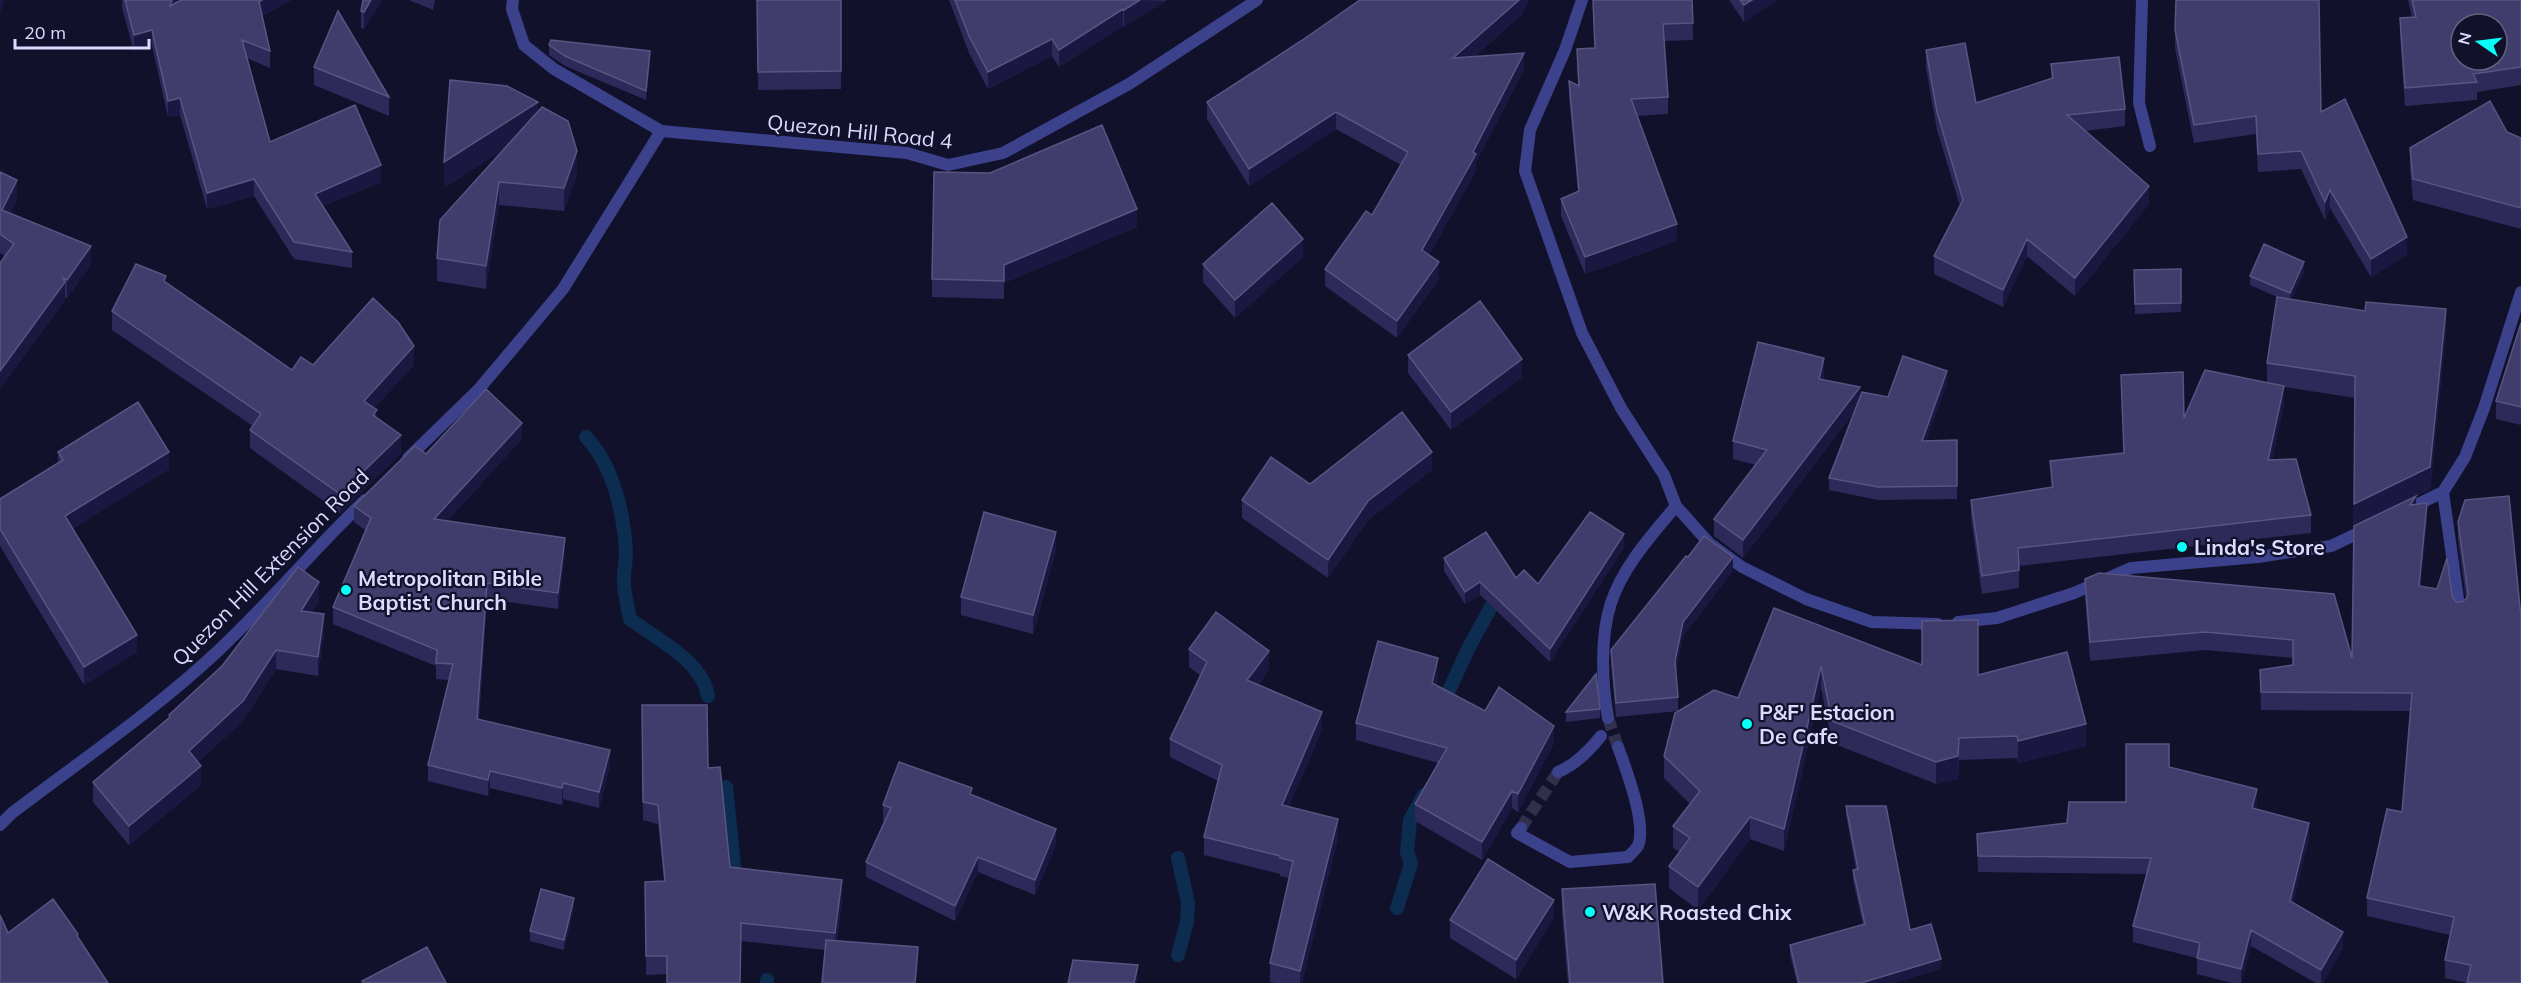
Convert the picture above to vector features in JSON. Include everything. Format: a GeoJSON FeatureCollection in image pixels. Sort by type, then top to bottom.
{"type":"FeatureCollection","features":[{"type":"Feature","properties":{"kind":"street","name":"Quezon Hill Road 4"},"geometry":{"type":"LineString","coordinates":[[513,0],[512,9],[524,45],[554,69],[661,131],[907,153],[948,165],[1003,153],[1108,96],[1257,0]]}},
{"type":"Feature","properties":{"kind":"street"},"geometry":{"type":"LineString","coordinates":[[1582,0],[1565,50],[1530,130],[1525,171],[1582,333],[1621,408],[1664,475],[1676,506],[1709,543],[1742,567],[1806,599],[1872,622],[1932,624],[1997,618],[2074,593],[2131,568],[2258,557],[2331,546],[2378,524]]}},
{"type":"Feature","properties":{"kind":"street"},"geometry":{"type":"LineString","coordinates":[[2142,0],[2139,103],[2150,146]]}},
{"type":"Feature","properties":{"kind":"street","name":"Quezon Hill Extension Road"},"geometry":{"type":"LineString","coordinates":[[395,470],[479,388],[562,289],[661,131]]}},
{"type":"Feature","properties":{"kind":"street"},"geometry":{"type":"LineString","coordinates":[[2396,515],[2443,492],[2469,447],[2484,408],[2521,291]]}},
{"type":"Feature","properties":{"kind":"street"},"geometry":{"type":"LineString","coordinates":[[2443,492],[2460,613]]}},
{"type":"Feature","properties":{"kind":"street","name":"Quezon Hill Extension Road"},"geometry":{"type":"LineString","coordinates":[[0,825],[12,813],[144,716],[219,650],[370,495]]}},
{"type":"Feature","properties":{"kind":"street"},"geometry":{"type":"LineString","coordinates":[[1608,718],[1603,689],[1605,638],[1611,603],[1629,566],[1676,506]]}},
{"type":"Feature","properties":{"kind":"street"},"geometry":{"type":"LineString","coordinates":[[1558,772],[1566,769],[1591,749],[1601,736]]}},
{"type":"Feature","properties":{"kind":"street"},"geometry":{"type":"LineString","coordinates":[[1521,828],[1517,833],[1570,862],[1628,857],[1638,846],[1640,824],[1633,790],[1618,747]]}},
{"type":"Feature","properties":{"kind":"building"},"geometry":{"type":"Polygon","coordinates":[[[125,0],[172,0],[170,6],[181,0],[262,0],[259,2],[270,51],[242,40],[270,142],[355,105],[381,165],[315,194],[352,252],[294,242],[254,179],[207,193],[180,98],[168,101],[152,30],[134,35],[125,0]]]}},
{"type":"Feature","properties":{"kind":"building"},"geometry":{"type":"Polygon","coordinates":[[[363,0],[371,0],[364,12],[361,11],[363,0]]]}},
{"type":"Feature","properties":{"kind":"building"},"geometry":{"type":"Polygon","coordinates":[[[757,0],[841,0],[841,71],[758,72],[757,0]]]}},
{"type":"Feature","properties":{"kind":"building"},"geometry":{"type":"Polygon","coordinates":[[[955,0],[1140,0],[1059,50],[1052,39],[988,72],[969,36],[955,0]]]}},
{"type":"Feature","properties":{"kind":"building"},"geometry":{"type":"Polygon","coordinates":[[[1360,0],[1519,0],[1453,58],[1524,53],[1473,152],[1476,154],[1422,250],[1439,262],[1397,321],[1325,269],[1366,211],[1372,215],[1408,152],[1336,112],[1249,169],[1207,102],[1360,0]]]}},
{"type":"Feature","properties":{"kind":"building"},"geometry":{"type":"Polygon","coordinates":[[[1593,0],[1692,0],[1693,23],[1663,24],[1668,97],[1631,99],[1677,224],[1585,257],[1561,199],[1579,191],[1569,81],[1579,86],[1577,49],[1595,48],[1593,0]]]}},
{"type":"Feature","properties":{"kind":"building"},"geometry":{"type":"Polygon","coordinates":[[[1740,0],[1752,0],[1744,5],[1740,0]]]}},
{"type":"Feature","properties":{"kind":"building"},"geometry":{"type":"Polygon","coordinates":[[[2176,0],[2319,0],[2321,112],[2345,99],[2407,237],[2371,259],[2330,190],[2325,202],[2301,151],[2258,154],[2256,116],[2194,125],[2175,30],[2176,0]]]}},
{"type":"Feature","properties":{"kind":"building"},"geometry":{"type":"Polygon","coordinates":[[[2412,0],[2521,0],[2521,67],[2509,69],[2509,12],[2449,12],[2449,72],[2487,72],[2473,74],[2477,82],[2405,88],[2400,18],[2416,17],[2412,0]]]}},
{"type":"Feature","properties":{"kind":"building"},"geometry":{"type":"Polygon","coordinates":[[[338,11],[389,97],[314,67],[338,11]]]}},
{"type":"Feature","properties":{"kind":"building"},"geometry":{"type":"Polygon","coordinates":[[[551,40],[650,51],[646,91],[565,56],[549,45],[551,40]]]}},
{"type":"Feature","properties":{"kind":"building"},"geometry":{"type":"Polygon","coordinates":[[[1965,43],[1976,103],[2053,78],[2051,64],[2119,57],[2125,109],[2067,115],[2149,186],[2075,278],[2027,239],[2003,290],[1934,256],[1963,200],[1937,112],[1926,50],[1965,43]]]}},
{"type":"Feature","properties":{"kind":"building"},"geometry":{"type":"Polygon","coordinates":[[[450,80],[507,86],[538,102],[444,162],[450,80]]]}},
{"type":"Feature","properties":{"kind":"building"},"geometry":{"type":"Polygon","coordinates":[[[2490,101],[2507,132],[2521,138],[2521,208],[2413,179],[2410,148],[2490,101]]]}},
{"type":"Feature","properties":{"kind":"building"},"geometry":{"type":"Polygon","coordinates":[[[542,107],[568,121],[577,151],[564,188],[499,182],[486,266],[437,258],[440,220],[542,107]]]}},
{"type":"Feature","properties":{"kind":"building"},"geometry":{"type":"Polygon","coordinates":[[[1102,125],[1137,209],[1004,265],[1004,281],[932,279],[934,172],[990,173],[1102,125]]]}},
{"type":"Feature","properties":{"kind":"building"},"geometry":{"type":"Polygon","coordinates":[[[0,172],[17,180],[2,210],[91,246],[67,280],[63,278],[65,282],[0,371],[0,263],[14,244],[0,234],[0,172]]]}},
{"type":"Feature","properties":{"kind":"building"},"geometry":{"type":"Polygon","coordinates":[[[1272,203],[1303,239],[1235,300],[1203,264],[1272,203]]]}},
{"type":"Feature","properties":{"kind":"building"},"geometry":{"type":"Polygon","coordinates":[[[2264,244],[2304,262],[2290,293],[2250,276],[2264,244]]]}},
{"type":"Feature","properties":{"kind":"building"},"geometry":{"type":"Polygon","coordinates":[[[136,264],[166,276],[164,281],[292,370],[301,357],[313,365],[373,298],[398,322],[414,346],[364,401],[377,410],[373,415],[401,435],[340,494],[250,430],[261,414],[112,311],[136,264]]]}},
{"type":"Feature","properties":{"kind":"building"},"geometry":{"type":"Polygon","coordinates":[[[2181,269],[2181,303],[2135,304],[2134,270],[2181,269]]]}},
{"type":"Feature","properties":{"kind":"building"},"geometry":{"type":"Polygon","coordinates":[[[2277,297],[2365,311],[2366,302],[2446,309],[2430,467],[2354,504],[2355,376],[2267,363],[2277,297]]]}},
{"type":"Feature","properties":{"kind":"building"},"geometry":{"type":"Polygon","coordinates":[[[1480,301],[1522,359],[1451,412],[1408,355],[1480,301]]]}},
{"type":"Feature","properties":{"kind":"building"},"geometry":{"type":"Polygon","coordinates":[[[2521,323],[2521,407],[2496,401],[2521,323]]]}},
{"type":"Feature","properties":{"kind":"building"},"geometry":{"type":"Polygon","coordinates":[[[1758,342],[1824,358],[1819,379],[1860,387],[1743,540],[1714,519],[1767,450],[1733,441],[1758,342]]]}},
{"type":"Feature","properties":{"kind":"building"},"geometry":{"type":"Polygon","coordinates":[[[1903,356],[1947,371],[1922,441],[1957,440],[1957,486],[1878,487],[1829,478],[1862,392],[1888,397],[1903,356]]]}},
{"type":"Feature","properties":{"kind":"building"},"geometry":{"type":"Polygon","coordinates":[[[2205,370],[2284,386],[2268,460],[2296,459],[2311,515],[2018,548],[2019,570],[1982,576],[1971,500],[2053,487],[2050,461],[2124,453],[2121,375],[2183,372],[2184,418],[2205,370]]]}},
{"type":"Feature","properties":{"kind":"building"},"geometry":{"type":"Polygon","coordinates":[[[486,389],[522,423],[434,519],[565,538],[558,593],[487,583],[477,719],[610,750],[599,792],[563,783],[562,788],[490,771],[488,780],[428,765],[453,664],[436,663],[437,650],[333,607],[371,518],[354,506],[415,446],[426,454],[486,389]]]}},
{"type":"Feature","properties":{"kind":"building"},"geometry":{"type":"Polygon","coordinates":[[[138,402],[169,452],[65,516],[137,635],[84,667],[0,529],[0,499],[63,460],[58,452],[138,402]]]}},
{"type":"Feature","properties":{"kind":"building"},"geometry":{"type":"Polygon","coordinates":[[[1402,412],[1432,452],[1368,501],[1328,560],[1242,500],[1271,457],[1310,484],[1402,412]]]}},
{"type":"Feature","properties":{"kind":"building"},"geometry":{"type":"Polygon","coordinates":[[[2416,496],[2410,505],[2427,503],[2419,586],[2437,589],[2447,558],[2452,596],[2456,602],[2462,602],[2467,598],[2468,593],[2458,522],[2465,500],[2509,496],[2521,617],[2521,983],[2467,983],[2471,965],[2445,960],[2454,917],[2367,898],[2387,809],[2402,812],[2412,693],[2261,692],[2260,670],[2293,665],[2293,640],[2205,632],[2090,642],[2085,579],[2099,573],[2334,594],[2352,658],[2354,526],[2416,496]]]}},
{"type":"Feature","properties":{"kind":"building"},"geometry":{"type":"Polygon","coordinates":[[[984,512],[1056,532],[1033,615],[961,597],[984,512]]]}},
{"type":"Feature","properties":{"kind":"building"},"geometry":{"type":"Polygon","coordinates":[[[1590,512],[1624,534],[1550,649],[1480,582],[1465,592],[1444,558],[1486,532],[1516,578],[1524,570],[1538,584],[1590,512]]]}},
{"type":"Feature","properties":{"kind":"building"},"geometry":{"type":"Polygon","coordinates":[[[1704,536],[1733,557],[1683,622],[1675,661],[1678,697],[1616,703],[1611,650],[1704,536]]]}},
{"type":"Feature","properties":{"kind":"building"},"geometry":{"type":"Polygon","coordinates":[[[298,567],[319,582],[301,611],[324,614],[318,657],[276,650],[243,701],[189,751],[201,766],[129,826],[93,782],[170,717],[169,715],[222,666],[298,567]]]}},
{"type":"Feature","properties":{"kind":"building"},"geometry":{"type":"Polygon","coordinates":[[[1774,608],[1922,665],[1922,621],[1978,620],[1978,675],[2067,652],[2086,724],[2018,741],[2017,736],[1959,738],[1958,756],[1936,762],[1832,721],[1821,666],[1784,829],[1750,817],[1698,887],[1669,866],[1690,838],[1673,826],[1700,791],[1664,756],[1675,713],[1714,690],[1738,698],[1774,608]]]}},
{"type":"Feature","properties":{"kind":"building"},"geometry":{"type":"Polygon","coordinates":[[[1216,612],[1269,651],[1247,680],[1322,712],[1282,805],[1338,819],[1300,971],[1270,963],[1293,861],[1204,837],[1222,765],[1170,739],[1207,662],[1189,649],[1216,612]]]}},
{"type":"Feature","properties":{"kind":"building"},"geometry":{"type":"Polygon","coordinates":[[[1378,641],[1438,658],[1432,683],[1485,711],[1499,687],[1554,726],[1518,794],[1512,791],[1482,842],[1415,804],[1447,748],[1356,723],[1378,641]]]}},
{"type":"Feature","properties":{"kind":"building"},"geometry":{"type":"Polygon","coordinates":[[[1596,674],[1600,709],[1566,712],[1596,674]]]}},
{"type":"Feature","properties":{"kind":"building"},"geometry":{"type":"Polygon","coordinates":[[[642,705],[707,705],[708,768],[720,767],[730,867],[842,880],[835,933],[741,923],[740,983],[667,983],[667,956],[646,956],[645,882],[665,881],[658,805],[643,802],[642,705]]]}},
{"type":"Feature","properties":{"kind":"building"},"geometry":{"type":"Polygon","coordinates":[[[2126,744],[2169,744],[2169,767],[2257,789],[2252,808],[2309,823],[2290,901],[2343,932],[2321,970],[2251,930],[2241,969],[2197,958],[2200,943],[2133,926],[2151,858],[1978,856],[1977,834],[2067,823],[2069,802],[2126,802],[2126,744]]]}},
{"type":"Feature","properties":{"kind":"building"},"geometry":{"type":"Polygon","coordinates":[[[899,762],[972,788],[970,794],[1056,829],[1035,880],[978,857],[955,906],[866,862],[891,808],[883,805],[899,762]]]}},
{"type":"Feature","properties":{"kind":"building"},"geometry":{"type":"Polygon","coordinates":[[[1846,806],[1886,806],[1910,930],[1931,924],[1941,959],[1861,983],[1799,983],[1790,945],[1865,924],[1853,870],[1858,869],[1846,806]]]}},
{"type":"Feature","properties":{"kind":"building"},"geometry":{"type":"Polygon","coordinates":[[[1488,859],[1554,900],[1516,960],[1450,920],[1488,859]]]}},
{"type":"Feature","properties":{"kind":"building"},"geometry":{"type":"Polygon","coordinates":[[[1655,884],[1663,983],[1570,983],[1562,889],[1655,884]]]}},
{"type":"Feature","properties":{"kind":"building"},"geometry":{"type":"Polygon","coordinates":[[[541,889],[574,898],[564,940],[530,931],[541,889]]]}},
{"type":"Feature","properties":{"kind":"building"},"geometry":{"type":"Polygon","coordinates":[[[53,899],[108,983],[0,983],[0,915],[8,933],[53,899]]]}},
{"type":"Feature","properties":{"kind":"building"},"geometry":{"type":"Polygon","coordinates":[[[826,940],[918,947],[915,983],[822,983],[826,940]]]}},
{"type":"Feature","properties":{"kind":"building"},"geometry":{"type":"Polygon","coordinates":[[[427,947],[446,983],[363,983],[362,981],[427,947]]]}},
{"type":"Feature","properties":{"kind":"building"},"geometry":{"type":"Polygon","coordinates":[[[1073,960],[1138,965],[1134,983],[1068,983],[1073,960]]]}},
{"type":"Feature","properties":{"kind":"waterway"},"geometry":{"type":"LineString","coordinates":[[586,437],[604,462],[620,507],[626,554],[624,587],[630,619],[688,661],[704,683],[708,696]]}},
{"type":"Feature","properties":{"kind":"waterway"},"geometry":{"type":"LineString","coordinates":[[1441,708],[1468,649],[1499,592]]}},
{"type":"Feature","properties":{"kind":"waterway"},"geometry":{"type":"LineString","coordinates":[[726,787],[734,865]]}},
{"type":"Feature","properties":{"kind":"waterway"},"geometry":{"type":"LineString","coordinates":[[1397,908],[1411,864],[1407,852],[1410,820],[1424,795]]}},
{"type":"Feature","properties":{"kind":"waterway"},"geometry":{"type":"LineString","coordinates":[[1178,858],[1188,903],[1187,922],[1178,955]]}},
{"type":"Feature","properties":{"kind":"tunnel"},"geometry":{"type":"LineString","coordinates":[[1608,718],[1618,747]]}},
{"type":"Feature","properties":{"kind":"tunnel"},"geometry":{"type":"LineString","coordinates":[[1521,828],[1558,772]]}},
{"type":"Feature","properties":{"kind":"place","name":"Linda's Store"},"geometry":{"type":"Point","coordinates":[2182,547]}},
{"type":"Feature","properties":{"kind":"place","name":"Metropolitan Bible Baptist Church"},"geometry":{"type":"Point","coordinates":[346,590]}},
{"type":"Feature","properties":{"kind":"place","name":"P&F' Estacion De Cafe"},"geometry":{"type":"Point","coordinates":[1747,724]}},
{"type":"Feature","properties":{"kind":"place","name":"W&K Roasted Chix"},"geometry":{"type":"Point","coordinates":[1590,912]}}]}
